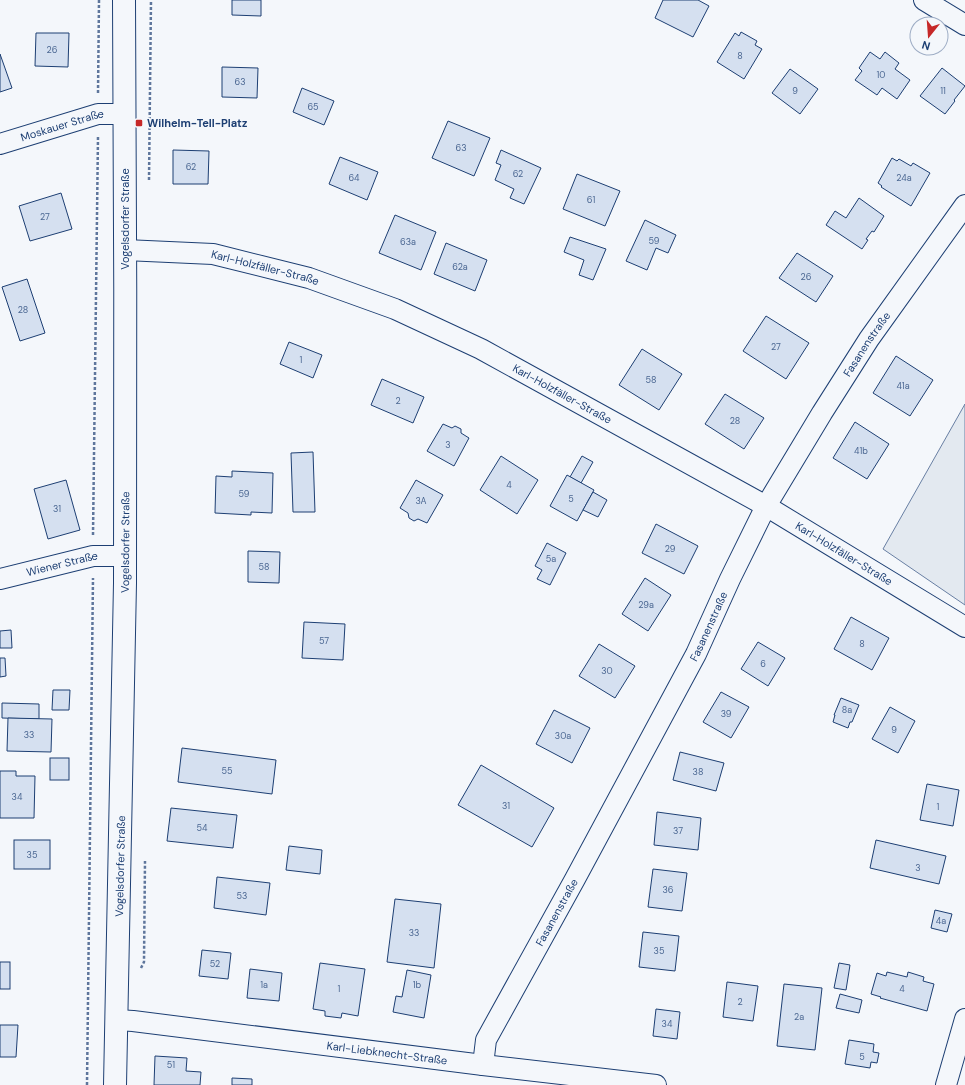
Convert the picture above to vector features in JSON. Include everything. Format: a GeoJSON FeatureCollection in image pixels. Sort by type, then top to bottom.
{"type":"FeatureCollection","features":[{"type":"Feature","properties":{"kind":"street","name":"Vogelsdorfer Straße"},"geometry":{"type":"LineString","coordinates":[[115,1085],[118,1020],[125,556],[124,0]]}},
{"type":"Feature","properties":{"kind":"street"},"geometry":{"type":"LineString","coordinates":[[924,0],[965,25]]}},
{"type":"Feature","properties":{"kind":"street","name":"Moskauer Straße"},"geometry":{"type":"LineString","coordinates":[[0,144],[98,114],[125,114]]}},
{"type":"Feature","properties":{"kind":"street","name":"Fasanenstraße"},"geometry":{"type":"LineString","coordinates":[[483,1065],[486,1040],[575,879],[692,661],[766,506],[869,339],[965,205]]}},
{"type":"Feature","properties":{"kind":"street","name":"Karl-Holzfäller-Straße"},"geometry":{"type":"LineString","coordinates":[[125,250],[213,254],[309,278],[394,309],[481,349],[766,506],[965,627]]}},
{"type":"Feature","properties":{"kind":"street","name":"Wiener Straße"},"geometry":{"type":"LineString","coordinates":[[0,579],[93,556],[125,556]]}},
{"type":"Feature","properties":{"kind":"street"},"geometry":{"type":"LineString","coordinates":[[946,1085],[965,1019]]}},
{"type":"Feature","properties":{"kind":"street","name":"Karl-Liebknecht-Straße"},"geometry":{"type":"LineString","coordinates":[[118,1020],[656,1085]]}},
{"type":"Feature","properties":{"kind":"shaded area"},"geometry":{"type":"Polygon","coordinates":[[[965,404],[965,605],[883,549],[965,404]]]}},
{"type":"Feature","properties":{"kind":"building"},"geometry":{"type":"Polygon","coordinates":[[[232,0],[261,0],[261,16],[232,15],[232,0]]]}},
{"type":"Feature","properties":{"kind":"building"},"geometry":{"type":"Polygon","coordinates":[[[663,0],[698,0],[709,6],[693,37],[655,18],[663,0]]]}},
{"type":"Feature","properties":{"kind":"building"},"geometry":{"type":"Polygon","coordinates":[[[741,32],[757,41],[755,45],[762,49],[744,79],[717,62],[735,33],[739,36],[741,32]]]}},
{"type":"Feature","properties":{"kind":"building"},"geometry":{"type":"Polygon","coordinates":[[[36,33],[69,33],[68,67],[35,66],[36,33]]]}},
{"type":"Feature","properties":{"kind":"building"},"geometry":{"type":"Polygon","coordinates":[[[870,52],[880,59],[885,52],[899,63],[895,69],[910,80],[897,99],[882,88],[877,95],[855,80],[862,71],[859,68],[870,52]]]}},
{"type":"Feature","properties":{"kind":"building"},"geometry":{"type":"Polygon","coordinates":[[[0,54],[12,88],[0,92],[0,54]]]}},
{"type":"Feature","properties":{"kind":"building"},"geometry":{"type":"Polygon","coordinates":[[[222,67],[258,68],[257,98],[222,97],[222,67]]]}},
{"type":"Feature","properties":{"kind":"building"},"geometry":{"type":"Polygon","coordinates":[[[942,68],[965,86],[945,114],[920,96],[942,68]]]}},
{"type":"Feature","properties":{"kind":"building"},"geometry":{"type":"Polygon","coordinates":[[[790,69],[818,89],[800,114],[772,93],[790,69]]]}},
{"type":"Feature","properties":{"kind":"building"},"geometry":{"type":"Polygon","coordinates":[[[302,88],[334,101],[324,125],[293,112],[302,88]]]}},
{"type":"Feature","properties":{"kind":"building"},"geometry":{"type":"Polygon","coordinates":[[[448,121],[490,138],[474,176],[432,158],[448,121]]]}},
{"type":"Feature","properties":{"kind":"building"},"geometry":{"type":"Polygon","coordinates":[[[173,150],[209,151],[208,184],[173,184],[173,150]]]}},
{"type":"Feature","properties":{"kind":"building"},"geometry":{"type":"Polygon","coordinates":[[[501,150],[541,168],[524,204],[510,198],[514,189],[495,180],[501,165],[496,163],[501,150]]]}},
{"type":"Feature","properties":{"kind":"building"},"geometry":{"type":"Polygon","coordinates":[[[340,157],[378,172],[367,200],[329,184],[340,157]]]}},
{"type":"Feature","properties":{"kind":"building"},"geometry":{"type":"Polygon","coordinates":[[[892,158],[897,161],[899,159],[911,166],[913,163],[930,173],[911,206],[881,187],[882,186],[878,183],[892,158]]]}},
{"type":"Feature","properties":{"kind":"building"},"geometry":{"type":"Polygon","coordinates":[[[577,174],[620,191],[605,226],[563,209],[577,174]]]}},
{"type":"Feature","properties":{"kind":"building"},"geometry":{"type":"Polygon","coordinates":[[[61,193],[72,229],[30,241],[19,206],[61,193]]]}},
{"type":"Feature","properties":{"kind":"building"},"geometry":{"type":"Polygon","coordinates":[[[859,198],[884,216],[874,232],[872,231],[866,239],[868,240],[862,249],[826,225],[835,211],[846,218],[859,198]]]}},
{"type":"Feature","properties":{"kind":"building"},"geometry":{"type":"Polygon","coordinates":[[[395,215],[436,232],[421,270],[379,253],[395,215]]]}},
{"type":"Feature","properties":{"kind":"building"},"geometry":{"type":"Polygon","coordinates":[[[645,220],[676,235],[668,253],[656,248],[647,270],[626,261],[645,220]]]}},
{"type":"Feature","properties":{"kind":"building"},"geometry":{"type":"Polygon","coordinates":[[[570,237],[606,249],[593,280],[579,275],[584,260],[564,252],[570,237]]]}},
{"type":"Feature","properties":{"kind":"building"},"geometry":{"type":"Polygon","coordinates":[[[446,243],[487,260],[475,291],[434,274],[446,243]]]}},
{"type":"Feature","properties":{"kind":"building"},"geometry":{"type":"Polygon","coordinates":[[[797,253],[833,276],[816,302],[779,278],[797,253]]]}},
{"type":"Feature","properties":{"kind":"building"},"geometry":{"type":"Polygon","coordinates":[[[27,279],[45,333],[20,341],[2,287],[27,279]]]}},
{"type":"Feature","properties":{"kind":"building"},"geometry":{"type":"Polygon","coordinates":[[[766,316],[809,343],[786,379],[743,351],[766,316]]]}},
{"type":"Feature","properties":{"kind":"building"},"geometry":{"type":"Polygon","coordinates":[[[289,342],[322,355],[313,378],[280,364],[289,342]]]}},
{"type":"Feature","properties":{"kind":"building"},"geometry":{"type":"Polygon","coordinates":[[[642,349],[682,374],[659,410],[619,385],[642,349]]]}},
{"type":"Feature","properties":{"kind":"building"},"geometry":{"type":"Polygon","coordinates":[[[896,356],[933,380],[910,416],[873,393],[896,356]]]}},
{"type":"Feature","properties":{"kind":"building"},"geometry":{"type":"Polygon","coordinates":[[[382,379],[424,397],[413,423],[371,405],[382,379]]]}},
{"type":"Feature","properties":{"kind":"building"},"geometry":{"type":"Polygon","coordinates":[[[725,394],[764,418],[744,449],[705,424],[725,394]]]}},
{"type":"Feature","properties":{"kind":"building"},"geometry":{"type":"Polygon","coordinates":[[[855,422],[889,444],[867,479],[833,458],[855,422]]]}},
{"type":"Feature","properties":{"kind":"building"},"geometry":{"type":"Polygon","coordinates":[[[443,424],[452,428],[455,426],[461,429],[461,433],[469,438],[454,466],[427,451],[443,424]]]}},
{"type":"Feature","properties":{"kind":"building"},"geometry":{"type":"Polygon","coordinates":[[[313,452],[315,512],[293,512],[291,453],[313,452]]]}},
{"type":"Feature","properties":{"kind":"building"},"geometry":{"type":"Polygon","coordinates":[[[501,456],[538,480],[517,514],[480,490],[501,456]]]}},
{"type":"Feature","properties":{"kind":"building"},"geometry":{"type":"Polygon","coordinates":[[[582,456],[593,462],[581,483],[570,477],[582,456]]]}},
{"type":"Feature","properties":{"kind":"building"},"geometry":{"type":"Polygon","coordinates":[[[232,471],[273,473],[272,513],[251,512],[251,515],[215,513],[216,476],[232,477],[232,471]]]}},
{"type":"Feature","properties":{"kind":"building"},"geometry":{"type":"Polygon","coordinates":[[[567,475],[594,490],[577,521],[550,506],[567,475]]]}},
{"type":"Feature","properties":{"kind":"building"},"geometry":{"type":"Polygon","coordinates":[[[66,480],[80,530],[48,539],[34,489],[66,480]]]}},
{"type":"Feature","properties":{"kind":"building"},"geometry":{"type":"Polygon","coordinates":[[[416,480],[443,495],[427,523],[418,519],[414,521],[409,518],[408,513],[400,508],[416,480]]]}},
{"type":"Feature","properties":{"kind":"building"},"geometry":{"type":"Polygon","coordinates":[[[593,492],[607,500],[598,517],[583,510],[593,492]]]}},
{"type":"Feature","properties":{"kind":"building"},"geometry":{"type":"Polygon","coordinates":[[[656,524],[698,546],[684,574],[642,553],[656,524]]]}},
{"type":"Feature","properties":{"kind":"building"},"geometry":{"type":"Polygon","coordinates":[[[547,543],[566,553],[550,585],[537,579],[542,570],[535,566],[547,543]]]}},
{"type":"Feature","properties":{"kind":"building"},"geometry":{"type":"Polygon","coordinates":[[[248,551],[280,552],[279,583],[248,582],[248,551]]]}},
{"type":"Feature","properties":{"kind":"building"},"geometry":{"type":"Polygon","coordinates":[[[645,578],[671,595],[648,631],[622,614],[645,578]]]}},
{"type":"Feature","properties":{"kind":"building"},"geometry":{"type":"Polygon","coordinates":[[[851,617],[889,638],[872,670],[834,649],[851,617]]]}},
{"type":"Feature","properties":{"kind":"building"},"geometry":{"type":"Polygon","coordinates":[[[304,622],[345,624],[343,660],[302,658],[304,622]]]}},
{"type":"Feature","properties":{"kind":"building"},"geometry":{"type":"Polygon","coordinates":[[[11,630],[12,648],[0,648],[0,631],[11,630]]]}},
{"type":"Feature","properties":{"kind":"building"},"geometry":{"type":"Polygon","coordinates":[[[758,642],[785,658],[768,686],[741,669],[758,642]]]}},
{"type":"Feature","properties":{"kind":"building"},"geometry":{"type":"Polygon","coordinates":[[[599,644],[635,666],[615,698],[579,676],[599,644]]]}},
{"type":"Feature","properties":{"kind":"building"},"geometry":{"type":"Polygon","coordinates":[[[0,658],[5,658],[6,676],[0,677],[0,658]]]}},
{"type":"Feature","properties":{"kind":"building"},"geometry":{"type":"Polygon","coordinates":[[[53,690],[70,690],[69,710],[52,710],[53,690]]]}},
{"type":"Feature","properties":{"kind":"building"},"geometry":{"type":"Polygon","coordinates":[[[721,692],[749,707],[731,738],[703,722],[721,692]]]}},
{"type":"Feature","properties":{"kind":"building"},"geometry":{"type":"Polygon","coordinates":[[[841,698],[859,705],[848,728],[833,722],[834,715],[841,698]]]}},
{"type":"Feature","properties":{"kind":"building"},"geometry":{"type":"Polygon","coordinates":[[[2,703],[39,704],[39,719],[2,718],[2,703]]]}},
{"type":"Feature","properties":{"kind":"building"},"geometry":{"type":"Polygon","coordinates":[[[890,707],[915,721],[898,753],[872,739],[890,707]]]}},
{"type":"Feature","properties":{"kind":"building"},"geometry":{"type":"Polygon","coordinates":[[[554,710],[590,728],[572,763],[536,744],[554,710]]]}},
{"type":"Feature","properties":{"kind":"building"},"geometry":{"type":"Polygon","coordinates":[[[8,718],[52,719],[51,752],[7,751],[8,718]]]}},
{"type":"Feature","properties":{"kind":"building"},"geometry":{"type":"Polygon","coordinates":[[[182,748],[276,760],[272,794],[178,782],[182,748]]]}},
{"type":"Feature","properties":{"kind":"building"},"geometry":{"type":"Polygon","coordinates":[[[680,752],[724,763],[716,791],[673,780],[680,752]]]}},
{"type":"Feature","properties":{"kind":"building"},"geometry":{"type":"Polygon","coordinates":[[[50,758],[69,758],[69,780],[50,780],[50,758]]]}},
{"type":"Feature","properties":{"kind":"building"},"geometry":{"type":"Polygon","coordinates":[[[481,765],[554,808],[532,847],[458,805],[481,765]]]}},
{"type":"Feature","properties":{"kind":"building"},"geometry":{"type":"Polygon","coordinates":[[[0,771],[16,771],[16,776],[35,776],[34,818],[0,818],[0,771]]]}},
{"type":"Feature","properties":{"kind":"building"},"geometry":{"type":"Polygon","coordinates":[[[927,784],[959,790],[953,826],[920,820],[927,784]]]}},
{"type":"Feature","properties":{"kind":"building"},"geometry":{"type":"Polygon","coordinates":[[[171,808],[237,815],[233,848],[167,841],[171,808]]]}},
{"type":"Feature","properties":{"kind":"building"},"geometry":{"type":"Polygon","coordinates":[[[657,812],[701,818],[698,850],[654,845],[657,812]]]}},
{"type":"Feature","properties":{"kind":"building"},"geometry":{"type":"Polygon","coordinates":[[[14,840],[50,840],[50,869],[14,869],[14,840]]]}},
{"type":"Feature","properties":{"kind":"building"},"geometry":{"type":"Polygon","coordinates":[[[876,840],[946,856],[939,884],[870,868],[876,840]]]}},
{"type":"Feature","properties":{"kind":"building"},"geometry":{"type":"Polygon","coordinates":[[[289,846],[322,850],[320,874],[286,870],[289,846]]]}},
{"type":"Feature","properties":{"kind":"building"},"geometry":{"type":"Polygon","coordinates":[[[653,869],[687,873],[682,911],[648,907],[653,869]]]}},
{"type":"Feature","properties":{"kind":"building"},"geometry":{"type":"Polygon","coordinates":[[[217,877],[270,883],[266,915],[214,908],[217,877]]]}},
{"type":"Feature","properties":{"kind":"building"},"geometry":{"type":"Polygon","coordinates":[[[395,899],[441,904],[434,968],[387,962],[395,899]]]}},
{"type":"Feature","properties":{"kind":"building"},"geometry":{"type":"Polygon","coordinates":[[[935,910],[952,914],[947,932],[931,928],[935,910]]]}},
{"type":"Feature","properties":{"kind":"building"},"geometry":{"type":"Polygon","coordinates":[[[643,932],[679,936],[675,971],[639,967],[643,932]]]}},
{"type":"Feature","properties":{"kind":"building"},"geometry":{"type":"Polygon","coordinates":[[[202,950],[231,953],[228,979],[199,976],[202,950]]]}},
{"type":"Feature","properties":{"kind":"building"},"geometry":{"type":"Polygon","coordinates":[[[0,962],[10,962],[10,989],[0,989],[0,962]]]}},
{"type":"Feature","properties":{"kind":"building"},"geometry":{"type":"Polygon","coordinates":[[[320,963],[365,969],[358,1016],[342,1013],[341,1018],[325,1016],[325,1011],[313,1009],[320,963]]]}},
{"type":"Feature","properties":{"kind":"building"},"geometry":{"type":"Polygon","coordinates":[[[839,963],[850,965],[846,990],[834,988],[839,963]]]}},
{"type":"Feature","properties":{"kind":"building"},"geometry":{"type":"Polygon","coordinates":[[[250,969],[282,973],[279,1001],[247,998],[250,969]]]}},
{"type":"Feature","properties":{"kind":"building"},"geometry":{"type":"Polygon","coordinates":[[[407,970],[431,975],[424,1018],[393,1012],[396,996],[402,997],[407,970]]]}},
{"type":"Feature","properties":{"kind":"building"},"geometry":{"type":"Polygon","coordinates":[[[887,972],[907,977],[908,972],[924,977],[923,981],[934,984],[927,1011],[880,998],[881,997],[871,994],[877,973],[886,976],[887,972]]]}},
{"type":"Feature","properties":{"kind":"building"},"geometry":{"type":"Polygon","coordinates":[[[727,982],[758,986],[753,1021],[723,1017],[727,982]]]}},
{"type":"Feature","properties":{"kind":"building"},"geometry":{"type":"Polygon","coordinates":[[[784,984],[822,988],[815,1050],[777,1046],[784,984]]]}},
{"type":"Feature","properties":{"kind":"building"},"geometry":{"type":"Polygon","coordinates":[[[840,994],[862,1000],[859,1013],[836,1008],[840,994]]]}},
{"type":"Feature","properties":{"kind":"building"},"geometry":{"type":"Polygon","coordinates":[[[656,1009],[680,1012],[677,1039],[653,1036],[656,1009]]]}},
{"type":"Feature","properties":{"kind":"building"},"geometry":{"type":"Polygon","coordinates":[[[0,1025],[18,1025],[16,1057],[0,1057],[0,1025]]]}},
{"type":"Feature","properties":{"kind":"building"},"geometry":{"type":"Polygon","coordinates":[[[849,1040],[874,1044],[873,1052],[879,1053],[877,1063],[871,1062],[870,1068],[845,1064],[849,1040]]]}},
{"type":"Feature","properties":{"kind":"building"},"geometry":{"type":"Polygon","coordinates":[[[155,1056],[187,1058],[186,1071],[201,1072],[200,1085],[154,1085],[155,1056]]]}},
{"type":"Feature","properties":{"kind":"building"},"geometry":{"type":"Polygon","coordinates":[[[232,1078],[252,1079],[252,1085],[232,1085],[232,1078]]]}},
{"type":"Feature","properties":{"kind":"place","name":"Wilhelm-Tell-Platz"},"geometry":{"type":"Point","coordinates":[139,123]}}]}
